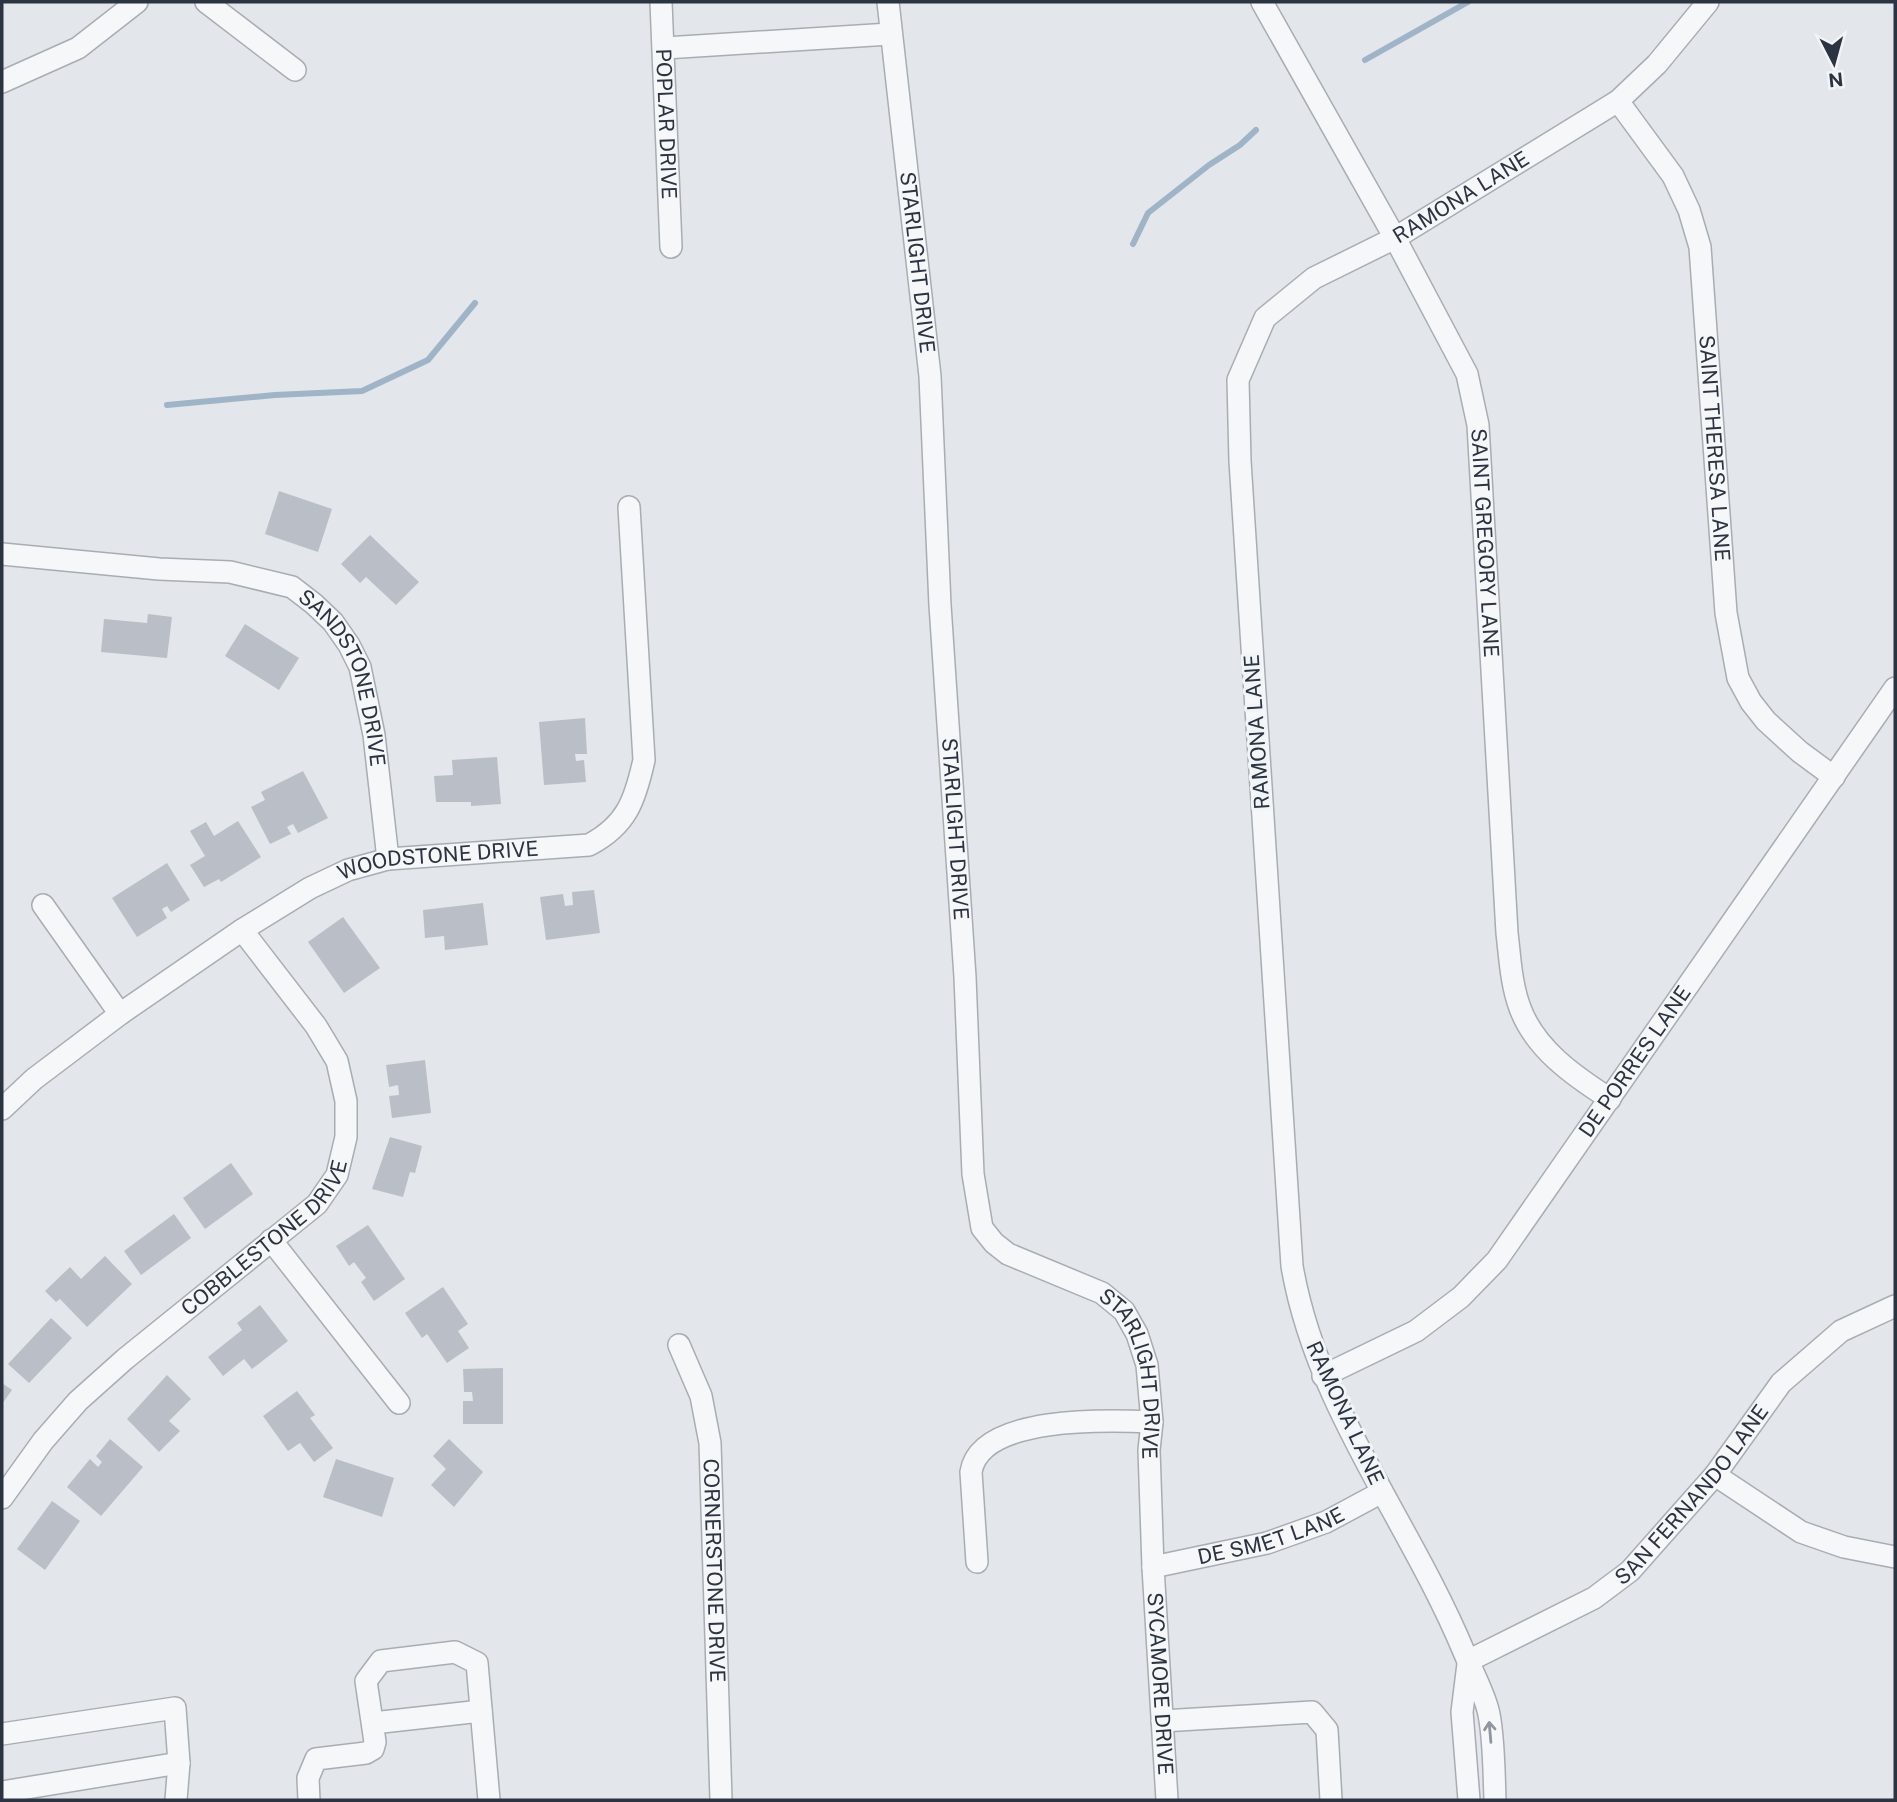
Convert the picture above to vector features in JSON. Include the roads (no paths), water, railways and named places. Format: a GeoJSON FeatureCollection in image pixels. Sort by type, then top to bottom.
{"type":"FeatureCollection","features":[{"type":"Feature","properties":{"kind":"street"},"geometry":{"type":"LineString","coordinates":[[2,82],[78,48],[137,2]]}},
{"type":"Feature","properties":{"kind":"street"},"geometry":{"type":"LineString","coordinates":[[206,2],[295,70]]}},
{"type":"Feature","properties":{"kind":"street","name":"POPLAR DRIVE"},"geometry":{"type":"LineString","coordinates":[[661,2],[665,48],[671,247]]}},
{"type":"Feature","properties":{"kind":"street","name":"STARLIGHT DRIVE"},"geometry":{"type":"LineString","coordinates":[[888,2],[930,376],[940,605],[965,977],[974,1174],[982,1228],[994,1243],[1008,1254],[1102,1293],[1124,1311],[1137,1334],[1147,1365],[1152,1422],[1149,1450],[1153,1567]]}},
{"type":"Feature","properties":{"kind":"street","name":"SAINT GREGORY LANE"},"geometry":{"type":"LineString","coordinates":[[1262,2],[1395,238],[1467,374],[1478,425],[1507,933],[1512,980],[1520,1009],[1545,1048],[1589,1086],[1610,1099]]}},
{"type":"Feature","properties":{"kind":"street","name":"RAMONA LANE"},"geometry":{"type":"LineString","coordinates":[[1495,1800],[1489,1711],[1444,1603],[1382,1492],[1323,1376],[1305,1328],[1292,1266],[1240,461],[1238,380],[1265,318],[1314,278],[1395,238],[1618,101],[1657,64],[1708,2]]}},
{"type":"Feature","properties":{"kind":"street"},"geometry":{"type":"LineString","coordinates":[[665,48],[890,34]]}},
{"type":"Feature","properties":{"kind":"street","name":"SAINT THERESA LANE"},"geometry":{"type":"LineString","coordinates":[[1618,101],[1674,176],[1689,210],[1700,247],[1726,612],[1738,678],[1751,702],[1766,721],[1800,752],[1834,777]]}},
{"type":"Feature","properties":{"kind":"street","name":"WOODSTONE DRIVE"},"geometry":{"type":"LineString","coordinates":[[2,1109],[34,1079],[120,1014],[242,930],[310,888],[348,870],[388,859],[589,845],[608,835],[621,821],[636,793],[644,760],[629,507]]}},
{"type":"Feature","properties":{"kind":"street","name":"SANDSTONE DRIVE"},"geometry":{"type":"LineString","coordinates":[[2,554],[159,569],[230,572],[292,587],[314,604],[333,622],[360,667],[374,735],[388,859]]}},
{"type":"Feature","properties":{"kind":"street","name":"DE PORRES LANE"},"geometry":{"type":"LineString","coordinates":[[1323,1376],[1416,1331],[1461,1297],[1497,1260],[1895,688]]}},
{"type":"Feature","properties":{"kind":"street"},"geometry":{"type":"LineString","coordinates":[[43,905],[120,1014]]}},
{"type":"Feature","properties":{"kind":"street","name":"COBBLESTONE DRIVE"},"geometry":{"type":"LineString","coordinates":[[2,1499],[43,1441],[78,1401],[135,1350],[317,1204],[337,1175],[346,1137],[346,1101],[337,1060],[316,1026],[242,930]]}},
{"type":"Feature","properties":{"kind":"street"},"geometry":{"type":"LineString","coordinates":[[271,1240],[399,1403]]}},
{"type":"Feature","properties":{"kind":"street","name":"SAN FERNANDO LANE"},"geometry":{"type":"LineString","coordinates":[[1468,1661],[1594,1598],[1630,1571],[1715,1475],[1781,1382],[1841,1331],[1895,1306]]}},
{"type":"Feature","properties":{"kind":"street","name":"CORNERSTONE DRIVE"},"geometry":{"type":"LineString","coordinates":[[680,1345],[701,1396],[710,1443],[721,1800]]}},
{"type":"Feature","properties":{"kind":"street"},"geometry":{"type":"LineString","coordinates":[[977,1562],[971,1472],[973,1461],[979,1452],[993,1442],[1018,1432],[1083,1420],[1152,1422]]}},
{"type":"Feature","properties":{"kind":"street"},"geometry":{"type":"LineString","coordinates":[[1715,1475],[1801,1532],[1844,1547],[1895,1557]]}},
{"type":"Feature","properties":{"kind":"street","name":"DE SMET LANE"},"geometry":{"type":"LineString","coordinates":[[1153,1567],[1267,1543],[1326,1521],[1382,1492]]}},
{"type":"Feature","properties":{"kind":"street","name":"SYCAMORE DRIVE"},"geometry":{"type":"LineString","coordinates":[[1153,1567],[1167,1800]]}},
{"type":"Feature","properties":{"kind":"street"},"geometry":{"type":"LineString","coordinates":[[309,1800],[308,1778],[316,1759],[366,1753],[373,1749],[375,1742],[366,1681],[381,1661],[455,1652],[477,1663],[489,1800]]}},
{"type":"Feature","properties":{"kind":"street"},"geometry":{"type":"LineString","coordinates":[[1468,1661],[1461,1712],[1469,1800]]}},
{"type":"Feature","properties":{"kind":"street"},"geometry":{"type":"LineString","coordinates":[[2,1734],[176,1707],[176,1800]]}},
{"type":"Feature","properties":{"kind":"street"},"geometry":{"type":"LineString","coordinates":[[373,1723],[481,1711]]}},
{"type":"Feature","properties":{"kind":"street"},"geometry":{"type":"LineString","coordinates":[[1162,1721],[1312,1712],[1327,1730],[1331,1800]]}},
{"type":"Feature","properties":{"kind":"street"},"geometry":{"type":"LineString","coordinates":[[2,1792],[178,1763]]}},
{"type":"Feature","properties":{"kind":"street"},"geometry":{"type":"LineString","coordinates":[[1467,1777],[1494,1776]]}},
{"type":"Feature","properties":{"kind":"waterway"},"geometry":{"type":"LineString","coordinates":[[1365,60],[1468,2]]}},
{"type":"Feature","properties":{"kind":"waterway"},"geometry":{"type":"LineString","coordinates":[[1133,244],[1148,213],[1209,165],[1240,145],[1256,130]]}},
{"type":"Feature","properties":{"kind":"waterway"},"geometry":{"type":"LineString","coordinates":[[167,405],[275,395],[362,391],[428,360],[475,303]]}}]}
